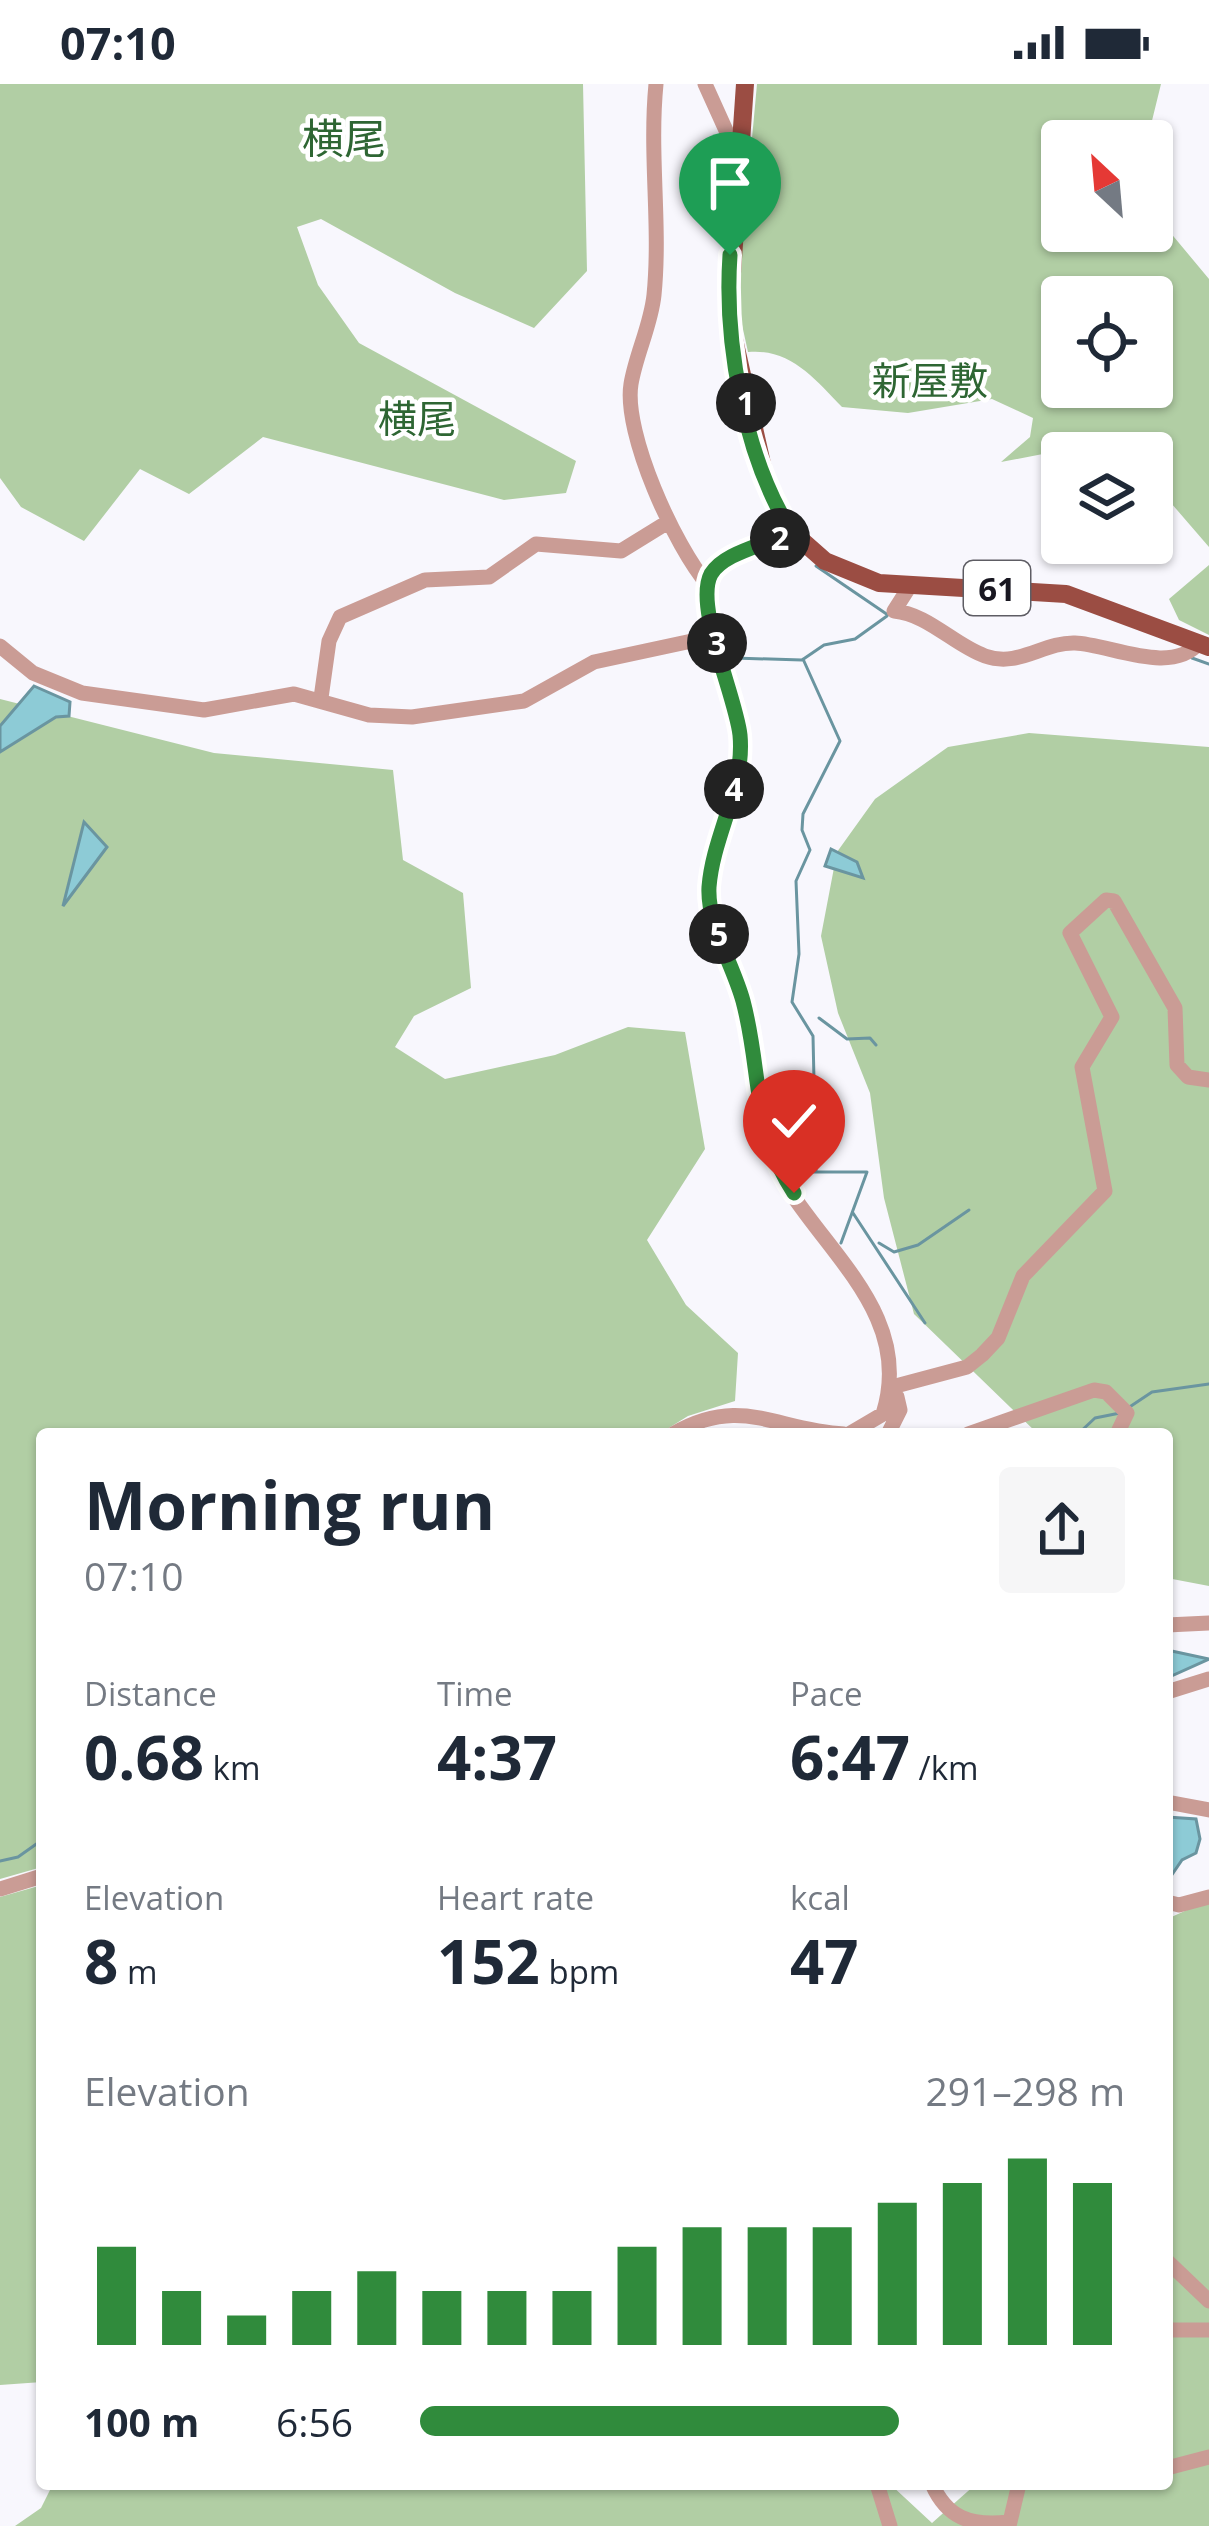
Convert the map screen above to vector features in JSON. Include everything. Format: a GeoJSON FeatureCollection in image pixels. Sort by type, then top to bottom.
{"type":"FeatureCollection","features":[{"type":"Feature","properties":{"kind":"main road","name":"61"},"geometry":{"type":"LineString","coordinates":[[746,84],[729,317],[765,477],[791,531],[843,572],[908,589],[1016,588],[1066,594],[1202,650]]}},
{"type":"Feature","properties":{"kind":"street"},"geometry":{"type":"LineString","coordinates":[[656,84],[650,139],[654,295],[629,409],[633,434],[668,522],[708,585],[715,636],[736,704],[739,772],[709,891],[747,1015],[762,1131],[783,1177],[864,1290],[888,1358],[891,1390],[883,1414],[857,1428]]}},
{"type":"Feature","properties":{"kind":"street"},"geometry":{"type":"LineString","coordinates":[[705,84],[740,160]]}},
{"type":"Feature","properties":{"kind":"street"},"geometry":{"type":"LineString","coordinates":[[321,698],[329,641],[340,616],[424,580],[489,578],[536,544],[621,551],[668,522]]}},
{"type":"Feature","properties":{"kind":"street"},"geometry":{"type":"LineString","coordinates":[[708,585],[715,569],[729,559],[791,531]]}},
{"type":"Feature","properties":{"kind":"street"},"geometry":{"type":"LineString","coordinates":[[908,589],[892,609],[986,656],[1024,658],[1080,643],[1162,656],[1202,650]]}},
{"type":"Feature","properties":{"kind":"street"},"geometry":{"type":"LineString","coordinates":[[0,646],[51,683],[118,699],[229,710],[278,695],[321,698],[386,718],[524,701],[594,662],[715,636]]}},
{"type":"Feature","properties":{"kind":"street"},"geometry":{"type":"LineString","coordinates":[[891,1390],[967,1367],[982,1355],[998,1338],[1023,1276],[1106,1191],[1082,1067],[1112,1017],[1070,933],[1106,900],[1114,901],[1175,1008],[1177,1065],[1188,1077],[1209,1080]]}},
{"type":"Feature","properties":{"kind":"street"},"geometry":{"type":"LineString","coordinates":[[891,1390],[900,1410],[891,1428]]}},
{"type":"Feature","properties":{"kind":"street"},"geometry":{"type":"LineString","coordinates":[[985,1428],[1094,1390],[1106,1392],[1127,1413],[1120,1428]]}},
{"type":"Feature","properties":{"kind":"street"},"geometry":{"type":"LineString","coordinates":[[685,1428],[701,1420],[742,1413],[816,1428]]}},
{"type":"Feature","properties":{"kind":"street"},"geometry":{"type":"LineString","coordinates":[[1173,1625],[1209,1623]]}},
{"type":"Feature","properties":{"kind":"street"},"geometry":{"type":"LineString","coordinates":[[1173,1690],[1209,1679]]}},
{"type":"Feature","properties":{"kind":"street"},"geometry":{"type":"LineString","coordinates":[[1173,1803],[1209,1810]]}},
{"type":"Feature","properties":{"kind":"street"},"geometry":{"type":"LineString","coordinates":[[0,1889],[36,1878]]}},
{"type":"Feature","properties":{"kind":"street"},"geometry":{"type":"LineString","coordinates":[[1173,1904],[1209,1897]]}},
{"type":"Feature","properties":{"kind":"street"},"geometry":{"type":"LineString","coordinates":[[1173,2267],[1209,2301]]}},
{"type":"Feature","properties":{"kind":"street"},"geometry":{"type":"LineString","coordinates":[[1173,2330],[1209,2330]]}},
{"type":"Feature","properties":{"kind":"street"},"geometry":{"type":"LineString","coordinates":[[1173,2466],[1209,2457]]}},
{"type":"Feature","properties":{"kind":"street"},"geometry":{"type":"LineString","coordinates":[[879,2490],[890,2526]]}},
{"type":"Feature","properties":{"kind":"street"},"geometry":{"type":"LineString","coordinates":[[936,2490],[957,2518],[980,2524],[1008,2524],[1015,2514],[1018,2490]]}},
{"type":"Feature","properties":{"kind":"green space"},"geometry":{"type":"Polygon","coordinates":[[[0,84],[583,84],[587,271],[534,328],[455,293],[321,219],[297,227],[318,285],[359,343],[576,461],[566,493],[504,500],[263,437],[189,494],[140,469],[84,541],[21,507],[0,478],[0,84]]]}},
{"type":"Feature","properties":{"kind":"green space"},"geometry":{"type":"Polygon","coordinates":[[[757,84],[1161,84],[1152,120],[1041,120],[1041,252],[1173,252],[1173,236],[1209,279],[1209,547],[1173,505],[1173,432],[1041,432],[1041,454],[1001,462],[1030,437],[1033,418],[992,399],[908,413],[842,407],[789,360],[748,352],[737,302],[757,84]]]}},
{"type":"Feature","properties":{"kind":"green space"},"geometry":{"type":"Polygon","coordinates":[[[1209,565],[1209,635],[1179,620],[1169,599],[1209,565]]]}},
{"type":"Feature","properties":{"kind":"green space"},"geometry":{"type":"Polygon","coordinates":[[[0,699],[214,753],[393,770],[403,860],[463,893],[471,988],[414,1016],[395,1047],[445,1079],[555,1055],[628,1027],[685,1032],[705,1149],[647,1240],[686,1305],[738,1353],[735,1401],[688,1416],[669,1428],[36,1428],[36,1869],[0,1879],[0,699]]]}},
{"type":"Feature","properties":{"kind":"green space"},"geometry":{"type":"Polygon","coordinates":[[[1029,733],[1209,747],[1209,1586],[1173,1579],[1173,1428],[1032,1428],[914,1314],[884,1198],[870,1093],[838,1013],[821,936],[837,852],[875,799],[948,747],[1029,733]]]}},
{"type":"Feature","properties":{"kind":"green space"},"geometry":{"type":"Polygon","coordinates":[[[36,1887],[36,2382],[0,2385],[0,1897],[36,1887]]]}},
{"type":"Feature","properties":{"kind":"green space"},"geometry":{"type":"Polygon","coordinates":[[[1209,1900],[1209,2526],[15,2526],[41,2508],[50,2490],[896,2490],[932,2523],[969,2490],[1173,2490],[1173,1916],[1209,1900]]]}},
{"type":"Feature","properties":{"kind":"water"},"geometry":{"type":"Polygon","coordinates":[[[34,686],[70,702],[69,716],[56,717],[0,752],[0,726],[34,686]]]}},
{"type":"Feature","properties":{"kind":"water"},"geometry":{"type":"Polygon","coordinates":[[[84,822],[107,847],[63,906],[84,822]]]}},
{"type":"Feature","properties":{"kind":"water"},"geometry":{"type":"Polygon","coordinates":[[[831,849],[857,862],[863,878],[825,866],[831,849]]]}},
{"type":"Feature","properties":{"kind":"water"},"geometry":{"type":"Polygon","coordinates":[[[1173,1651],[1209,1659],[1173,1675],[1173,1651]]]}},
{"type":"Feature","properties":{"kind":"water"},"geometry":{"type":"Polygon","coordinates":[[[1173,1817],[1196,1819],[1200,1839],[1196,1853],[1182,1860],[1173,1873],[1173,1817]]]}},
{"type":"Feature","properties":{"kind":"waterway"},"geometry":{"type":"LineString","coordinates":[[816,566],[888,615]]}},
{"type":"Feature","properties":{"kind":"waterway"},"geometry":{"type":"LineString","coordinates":[[734,658],[802,660],[824,645],[855,639],[887,616]]}},
{"type":"Feature","properties":{"kind":"waterway"},"geometry":{"type":"LineString","coordinates":[[1192,658],[1209,664]]}},
{"type":"Feature","properties":{"kind":"waterway"},"geometry":{"type":"LineString","coordinates":[[803,659],[840,741],[803,814],[802,830],[810,850],[796,881],[799,954],[792,1002],[813,1036],[816,1170]]}},
{"type":"Feature","properties":{"kind":"waterway"},"geometry":{"type":"LineString","coordinates":[[819,1018],[847,1039],[870,1038],[876,1045]]}},
{"type":"Feature","properties":{"kind":"waterway"},"geometry":{"type":"LineString","coordinates":[[790,1172],[867,1172],[841,1243]]}},
{"type":"Feature","properties":{"kind":"waterway"},"geometry":{"type":"LineString","coordinates":[[879,1243],[894,1252],[918,1245],[969,1210]]}},
{"type":"Feature","properties":{"kind":"waterway"},"geometry":{"type":"LineString","coordinates":[[853,1213],[925,1323]]}},
{"type":"Feature","properties":{"kind":"waterway"},"geometry":{"type":"LineString","coordinates":[[1128,1408],[1152,1392],[1209,1384]]}},
{"type":"Feature","properties":{"kind":"waterway"},"geometry":{"type":"LineString","coordinates":[[1084,1428],[1095,1418],[1120,1413]]}},
{"type":"Feature","properties":{"kind":"waterway"},"geometry":{"type":"LineString","coordinates":[[0,1861],[18,1857],[36,1844]]}},
{"type":"Feature","properties":{"kind":"district","name":"横尾"},"geometry":{"type":"Point","coordinates":[344,137]}},
{"type":"Feature","properties":{"kind":"district","name":"新屋敷"},"geometry":{"type":"Point","coordinates":[930,379]}},
{"type":"Feature","properties":{"kind":"district","name":"横尾"},"geometry":{"type":"Point","coordinates":[417,417]}},
{"type":"Feature","properties":{"kind":"route"},"geometry":{"type":"LineString","coordinates":[[730,255],[729,317],[748,415],[765,477],[791,531],[729,559],[715,569],[708,585],[709,613],[736,704],[741,741],[739,772],[709,891],[714,922],[735,970],[747,1015],[762,1131],[772,1161],[794,1193]]}}]}
